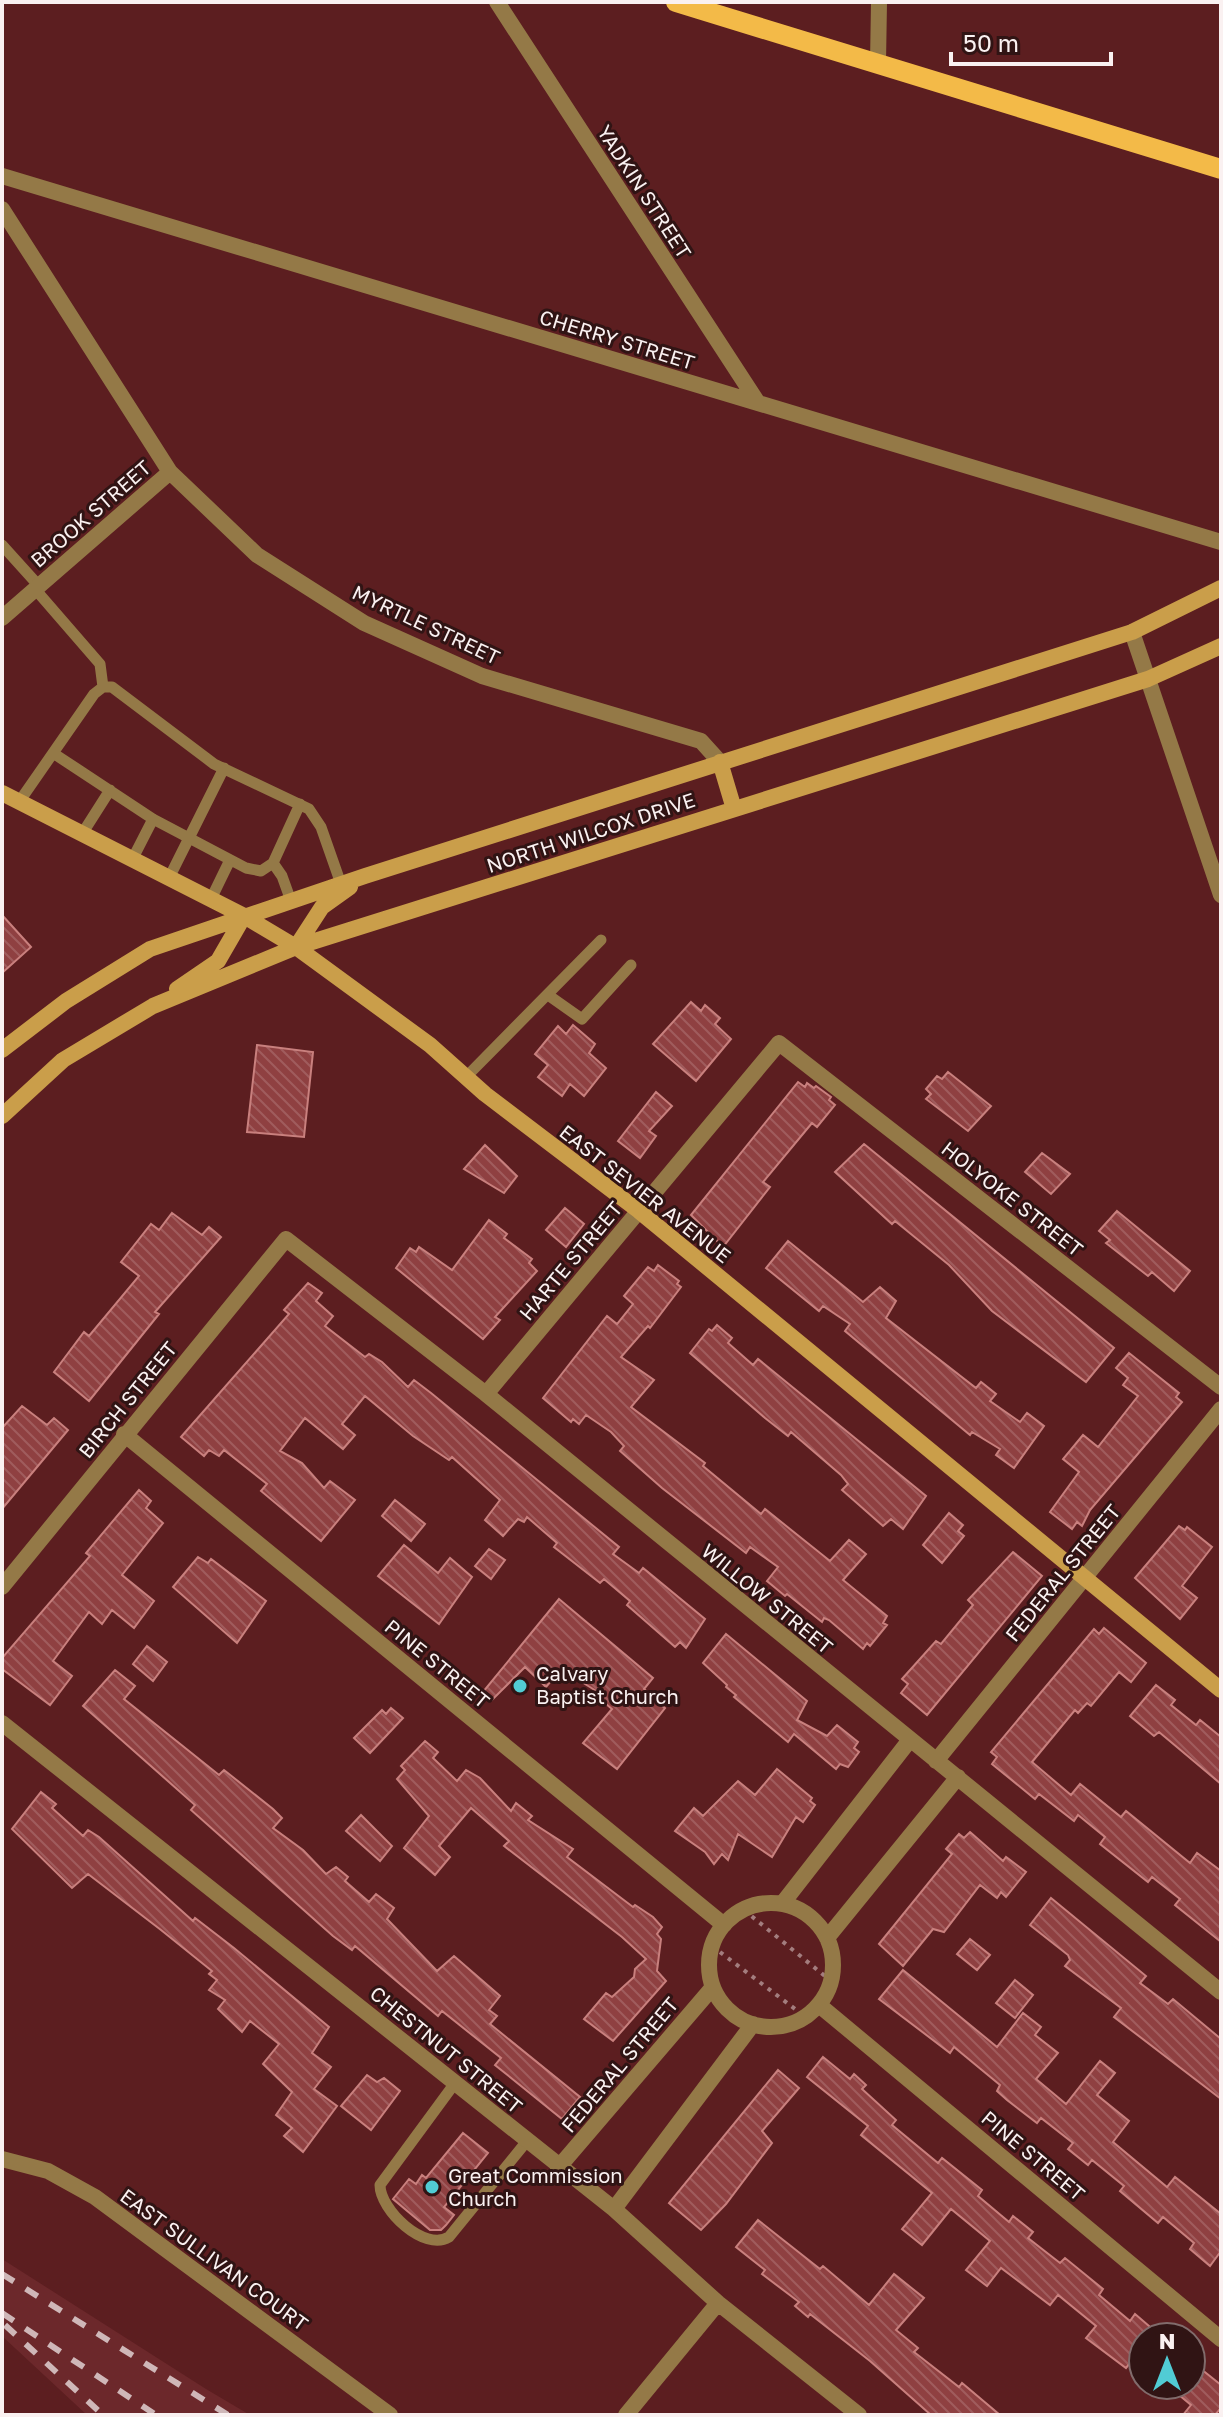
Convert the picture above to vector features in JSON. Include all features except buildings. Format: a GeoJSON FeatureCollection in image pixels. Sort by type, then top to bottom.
{"type":"FeatureCollection","features":[{"type":"Feature","properties":{"kind":"main road"},"geometry":{"type":"LineString","coordinates":[[676,2],[1221,169]]}},
{"type":"Feature","properties":{"kind":"main road","name":"NORTH WILCOX DRIVE"},"geometry":{"type":"LineString","coordinates":[[2,1050],[66,1001],[150,949],[365,876],[1132,632],[1221,588]]}},
{"type":"Feature","properties":{"kind":"main road","name":"NORTH WILCOX DRIVE"},"geometry":{"type":"LineString","coordinates":[[2,1116],[63,1060],[153,1006],[296,947],[1148,679],[1221,646]]}},
{"type":"Feature","properties":{"kind":"main road"},"geometry":{"type":"LineString","coordinates":[[720,762],[734,809]]}},
{"type":"Feature","properties":{"kind":"main road","name":"EAST SEVIER AVENUE"},"geometry":{"type":"LineString","coordinates":[[2,793],[244,916],[296,947],[430,1045],[466,1077],[639,1211],[1221,1690]]}},
{"type":"Feature","properties":{"kind":"main road"},"geometry":{"type":"LineString","coordinates":[[296,947],[322,907],[365,876]]}},
{"type":"Feature","properties":{"kind":"main road"},"geometry":{"type":"LineString","coordinates":[[153,1006],[218,961],[244,916]]}},
{"type":"Feature","properties":{"kind":"street","name":"YADKIN STREET"},"geometry":{"type":"LineString","coordinates":[[497,2],[758,403]]}},
{"type":"Feature","properties":{"kind":"street"},"geometry":{"type":"LineString","coordinates":[[878,63],[879,2]]}},
{"type":"Feature","properties":{"kind":"street","name":"CHERRY STREET"},"geometry":{"type":"LineString","coordinates":[[2,176],[1221,542]]}},
{"type":"Feature","properties":{"kind":"street","name":"MYRTLE STREET"},"geometry":{"type":"LineString","coordinates":[[2,209],[170,472],[257,555],[364,623],[482,676],[701,741],[720,762]]}},
{"type":"Feature","properties":{"kind":"street","name":"BROOK STREET"},"geometry":{"type":"LineString","coordinates":[[2,618],[170,472]]}},
{"type":"Feature","properties":{"kind":"street"},"geometry":{"type":"LineString","coordinates":[[1132,632],[1221,895]]}},
{"type":"Feature","properties":{"kind":"street","name":"HARTE STREET"},"geometry":{"type":"LineString","coordinates":[[486,1394],[779,1043]]}},
{"type":"Feature","properties":{"kind":"street","name":"HOLYOKE STREET"},"geometry":{"type":"LineString","coordinates":[[779,1043],[1221,1387]]}},
{"type":"Feature","properties":{"kind":"street","name":"WILLOW STREET"},"geometry":{"type":"LineString","coordinates":[[286,1239],[486,1394],[1221,1992]]}},
{"type":"Feature","properties":{"kind":"street","name":"BIRCH STREET"},"geometry":{"type":"LineString","coordinates":[[2,1587],[286,1239]]}},
{"type":"Feature","properties":{"kind":"street","name":"FEDERAL STREET"},"geometry":{"type":"LineString","coordinates":[[936,1761],[1221,1409]]}},
{"type":"Feature","properties":{"kind":"street","name":"PINE STREET"},"geometry":{"type":"LineString","coordinates":[[124,1434],[724,1925]]}},
{"type":"Feature","properties":{"kind":"street","name":"CHESTNUT STREET"},"geometry":{"type":"LineString","coordinates":[[2,1723],[558,2168],[614,2209],[718,2303],[859,2415]]}},
{"type":"Feature","properties":{"kind":"street"},"geometry":{"type":"LineString","coordinates":[[782,1904],[909,1741]]}},
{"type":"Feature","properties":{"kind":"street"},"geometry":{"type":"LineString","coordinates":[[827,1938],[958,1777]]}},
{"type":"Feature","properties":{"kind":"street"},"geometry":{"type":"LineString","coordinates":[[760,1904],[782,1904],[800,1910],[816,1922],[827,1938],[833,1955],[831,1981],[819,2005],[806,2017],[771,2027],[753,2024],[722,2003],[709,1971],[712,1946],[724,1925],[744,1910],[760,1904]]}},
{"type":"Feature","properties":{"kind":"street","name":"FEDERAL STREET"},"geometry":{"type":"LineString","coordinates":[[558,2168],[713,1987]]}},
{"type":"Feature","properties":{"kind":"street","name":"PINE STREET"},"geometry":{"type":"LineString","coordinates":[[819,2005],[1221,2339]]}},
{"type":"Feature","properties":{"kind":"street"},"geometry":{"type":"LineString","coordinates":[[614,2209],[753,2024]]}},
{"type":"Feature","properties":{"kind":"street","name":"EAST SULLIVAN COURT"},"geometry":{"type":"LineString","coordinates":[[2,2159],[48,2171],[95,2197],[390,2415]]}},
{"type":"Feature","properties":{"kind":"street"},"geometry":{"type":"LineString","coordinates":[[626,2415],[718,2303]]}},
{"type":"Feature","properties":{"kind":"lane"},"geometry":{"type":"LineString","coordinates":[[2,545],[100,664],[103,687]]}},
{"type":"Feature","properties":{"kind":"lane"},"geometry":{"type":"LineString","coordinates":[[19,802],[94,694],[103,687],[112,687],[224,768],[309,809],[321,827],[341,884]]}},
{"type":"Feature","properties":{"kind":"lane"},"geometry":{"type":"LineString","coordinates":[[53,753],[188,839],[229,862],[261,871],[273,863],[300,804]]}},
{"type":"Feature","properties":{"kind":"lane"},"geometry":{"type":"LineString","coordinates":[[169,878],[224,768]]}},
{"type":"Feature","properties":{"kind":"lane"},"geometry":{"type":"LineString","coordinates":[[82,834],[110,790]]}},
{"type":"Feature","properties":{"kind":"lane"},"geometry":{"type":"LineString","coordinates":[[132,860],[153,819]]}},
{"type":"Feature","properties":{"kind":"lane"},"geometry":{"type":"LineString","coordinates":[[211,899],[229,862]]}},
{"type":"Feature","properties":{"kind":"lane"},"geometry":{"type":"LineString","coordinates":[[273,863],[282,876],[291,901]]}},
{"type":"Feature","properties":{"kind":"lane"},"geometry":{"type":"LineString","coordinates":[[466,1077],[601,940]]}},
{"type":"Feature","properties":{"kind":"lane"},"geometry":{"type":"LineString","coordinates":[[548,995],[582,1019],[631,965]]}},
{"type":"Feature","properties":{"kind":"lane"},"geometry":{"type":"LineString","coordinates":[[455,2083],[380,2185],[383,2201],[420,2236],[433,2241],[449,2237],[527,2141]]}},
{"type":"Feature","properties":{"kind":"path"},"geometry":{"type":"LineString","coordinates":[[744,1910],[831,1981]]}},
{"type":"Feature","properties":{"kind":"path"},"geometry":{"type":"LineString","coordinates":[[712,1946],[806,2017]]}},
{"type":"Feature","properties":{"kind":"shaded area"},"geometry":{"type":"Polygon","coordinates":[[[2,2259],[250,2415],[87,2415],[2,2336],[2,2259]]]}},
{"type":"Feature","properties":{"kind":"railway"},"geometry":{"type":"LineString","coordinates":[[2,2274],[228,2415]]}},
{"type":"Feature","properties":{"kind":"railway"},"geometry":{"type":"LineString","coordinates":[[2,2313],[156,2415]]}},
{"type":"Feature","properties":{"kind":"railway"},"geometry":{"type":"LineString","coordinates":[[5,2325],[103,2415]]}},
{"type":"Feature","properties":{"kind":"place","name":"Calvary Baptist Church"},"geometry":{"type":"Point","coordinates":[520,1686]}},
{"type":"Feature","properties":{"kind":"place","name":"Great Commission Church"},"geometry":{"type":"Point","coordinates":[432,2187]}}]}
